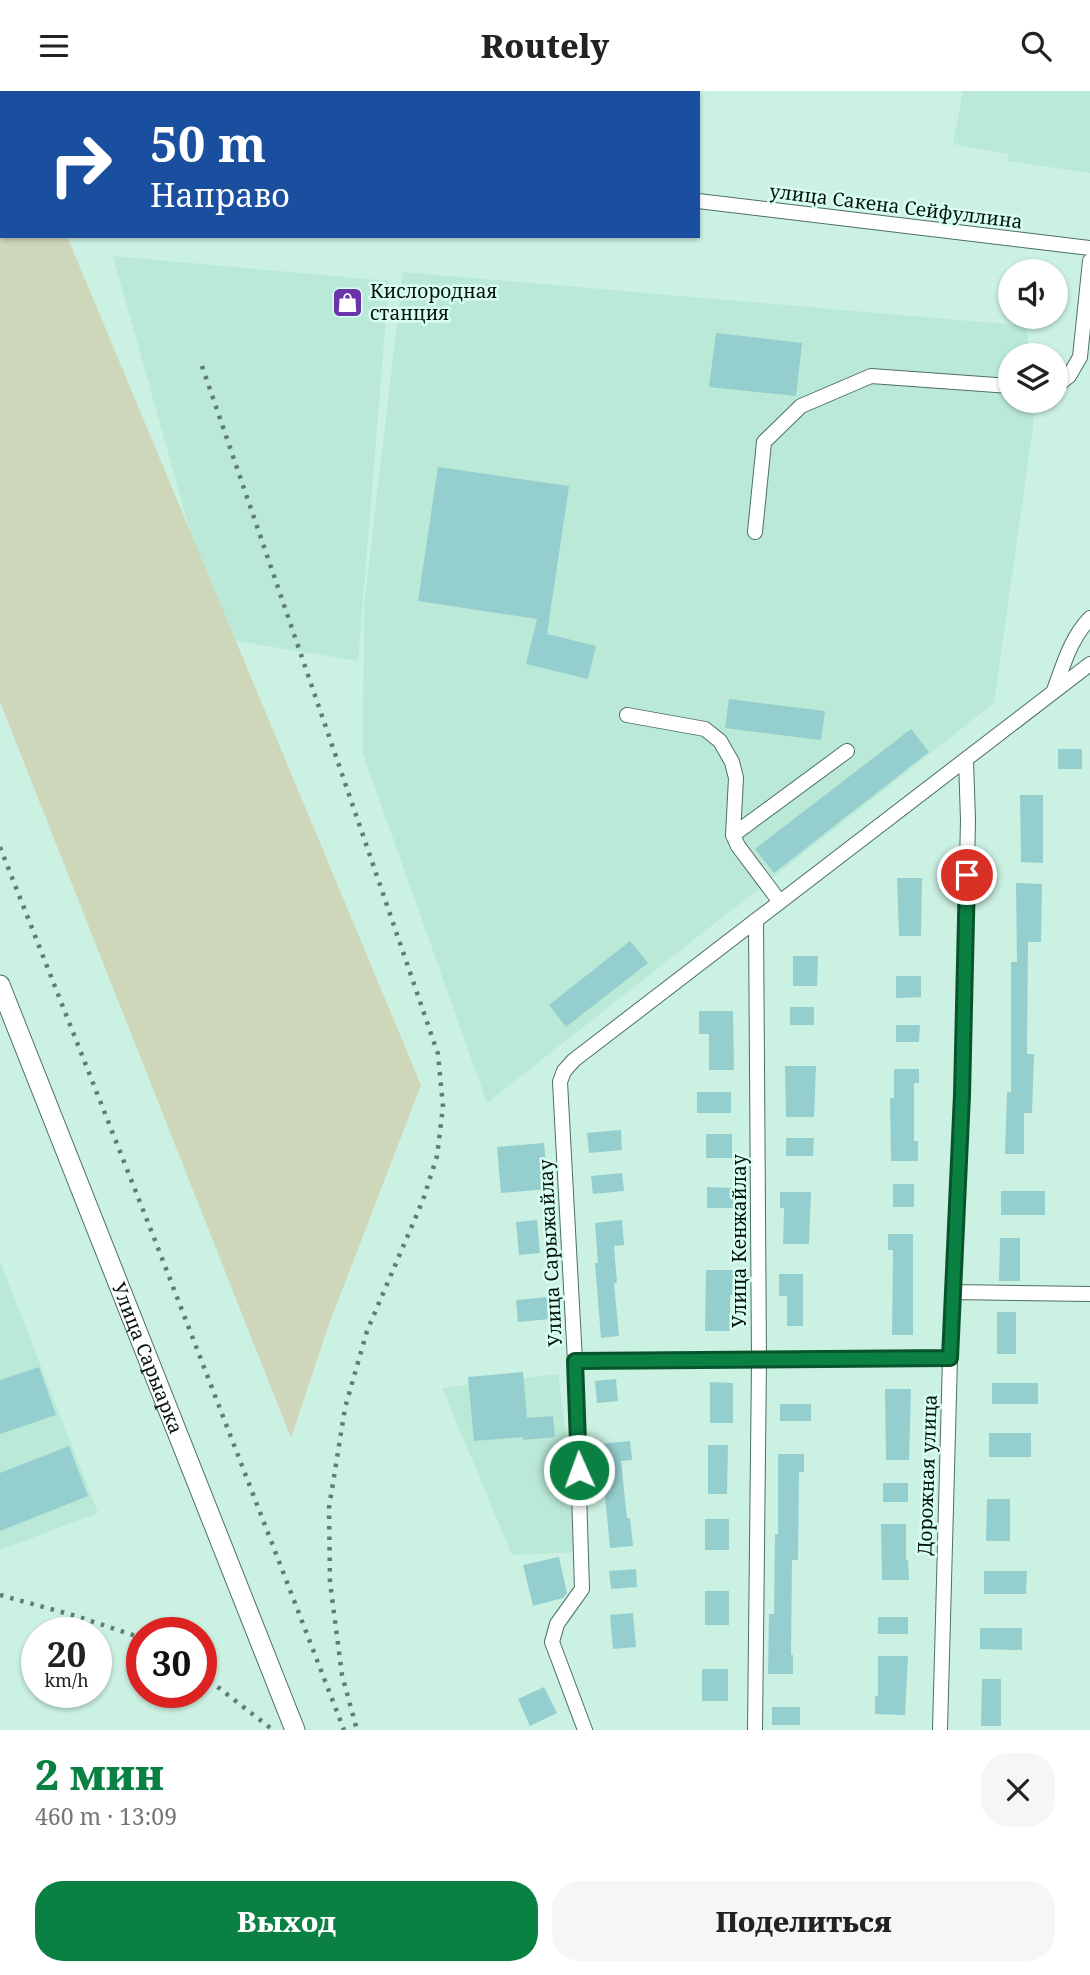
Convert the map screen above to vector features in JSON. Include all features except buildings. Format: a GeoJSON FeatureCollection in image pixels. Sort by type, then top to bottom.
{"type":"FeatureCollection","features":[{"type":"Feature","properties":{"kind":"main road","name":"Улица Сарыарка"},"geometry":{"type":"LineString","coordinates":[[0,985],[295,1730]]}},
{"type":"Feature","properties":{"kind":"street","name":"улица Сакена Сейфуллина"},"geometry":{"type":"LineString","coordinates":[[700,201],[1090,248]]}},
{"type":"Feature","properties":{"kind":"street"},"geometry":{"type":"LineString","coordinates":[[1068,377],[1080,357],[1090,261]]}},
{"type":"Feature","properties":{"kind":"street"},"geometry":{"type":"LineString","coordinates":[[754,532],[764,442],[801,406],[871,376],[998,385]]}},
{"type":"Feature","properties":{"kind":"street"},"geometry":{"type":"LineString","coordinates":[[1054,690],[1069,645],[1090,618]]}},
{"type":"Feature","properties":{"kind":"street"},"geometry":{"type":"LineString","coordinates":[[757,920],[1090,664]]}},
{"type":"Feature","properties":{"kind":"street"},"geometry":{"type":"LineString","coordinates":[[627,715],[705,729],[720,741],[732,762],[736,778],[733,835],[738,846],[780,902]]}},
{"type":"Feature","properties":{"kind":"street"},"geometry":{"type":"LineString","coordinates":[[733,835],[847,751]]}},
{"type":"Feature","properties":{"kind":"street","name":"Дорожная улица"},"geometry":{"type":"LineString","coordinates":[[940,1730],[950,1358],[964,1026],[968,820],[966,760]]}},
{"type":"Feature","properties":{"kind":"street","name":"Улица Сарыжайлау"},"geometry":{"type":"LineString","coordinates":[[585,1730],[552,1642],[557,1624],[582,1590],[575,1361],[560,1082],[564,1070],[574,1060],[757,920]]}},
{"type":"Feature","properties":{"kind":"street","name":"Улица Кенжайлау"},"geometry":{"type":"LineString","coordinates":[[755,1730],[759,1361],[757,920]]}},
{"type":"Feature","properties":{"kind":"street"},"geometry":{"type":"LineString","coordinates":[[953,1292],[1090,1294]]}},
{"type":"Feature","properties":{"kind":"street"},"geometry":{"type":"LineString","coordinates":[[575,1361],[950,1358]]}},
{"type":"Feature","properties":{"kind":"shaded area"},"geometry":{"type":"Polygon","coordinates":[[[963,91],[1090,91],[1090,173],[1008,161],[1008,154],[953,144],[963,91]]]}},
{"type":"Feature","properties":{"kind":"shaded area"},"geometry":{"type":"Polygon","coordinates":[[[0,238],[68,238],[421,1085],[328,1327],[291,1438],[0,702],[0,238]]]}},
{"type":"Feature","properties":{"kind":"shaded area"},"geometry":{"type":"Polygon","coordinates":[[[113,256],[389,281],[358,661],[220,638],[113,256]]]}},
{"type":"Feature","properties":{"kind":"shaded area"},"geometry":{"type":"Polygon","coordinates":[[[403,272],[998,323],[998,329],[1027,329],[1028,343],[998,343],[998,413],[1033,413],[1034,420],[994,703],[487,1103],[363,754],[364,606],[403,272]]]}},
{"type":"Feature","properties":{"kind":"shaded area"},"geometry":{"type":"Polygon","coordinates":[[[0,1261],[98,1513],[0,1550],[0,1261]]]}},
{"type":"Feature","properties":{"kind":"shaded area"},"geometry":{"type":"Polygon","coordinates":[[[558,1374],[581,1552],[512,1555],[442,1388],[558,1374]]]}},
{"type":"Feature","properties":{"kind":"railway"},"geometry":{"type":"LineString","coordinates":[[202,366],[438,1054],[443,1107],[437,1156],[423,1200],[367,1331],[345,1408],[329,1508],[330,1582],[342,1675],[357,1730]]}},
{"type":"Feature","properties":{"kind":"railway"},"geometry":{"type":"LineString","coordinates":[[0,847],[344,1730]]}},
{"type":"Feature","properties":{"kind":"railway"},"geometry":{"type":"LineString","coordinates":[[0,1595],[126,1633]]}},
{"type":"Feature","properties":{"kind":"railway"},"geometry":{"type":"LineString","coordinates":[[217,1686],[273,1730]]}},
{"type":"Feature","properties":{"kind":"place","name":"Кислородная станция"},"geometry":{"type":"Point","coordinates":[347,302]}},
{"type":"Feature","properties":{"kind":"route"},"geometry":{"type":"LineString","coordinates":[[579,1470],[575,1361],[950,1358],[962,1095],[967,875]]}}]}
